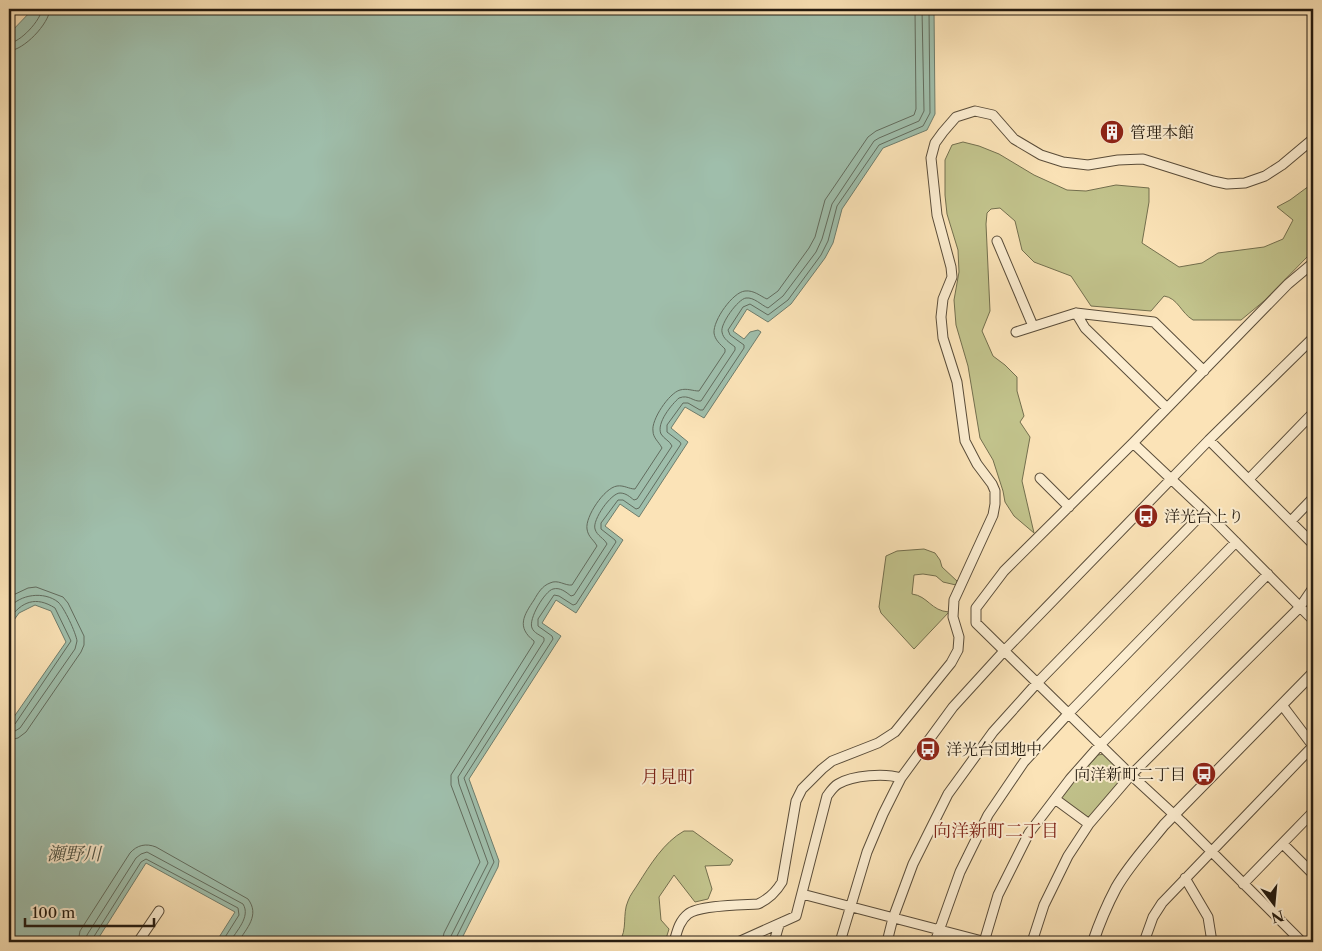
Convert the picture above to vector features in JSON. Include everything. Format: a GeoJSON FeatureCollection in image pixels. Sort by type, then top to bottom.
{"type":"FeatureCollection","features":[{"type":"Feature","properties":{"kind":"street"},"geometry":{"type":"LineString","coordinates":[[674,942],[679,926],[688,914],[700,909],[758,904],[767,900],[776,892],[782,882],[796,801],[802,789],[822,768],[832,761],[878,743],[895,732],[951,662],[958,650],[959,637],[953,617],[954,600],[993,515],[995,491],[977,464],[965,441],[957,382],[943,338],[941,317],[943,299],[952,277],[937,216],[931,158],[936,143],[943,132],[956,117],[974,111],[993,115],[1014,139],[1040,155],[1063,162],[1088,165],[1118,160],[1143,159],[1227,184],[1245,184],[1265,176],[1282,165],[1313,139]]}},
{"type":"Feature","properties":{"kind":"street"},"geometry":{"type":"LineString","coordinates":[[997,241],[1033,326]]}},
{"type":"Feature","properties":{"kind":"street"},"geometry":{"type":"LineString","coordinates":[[1302,942],[976,623],[976,608],[1004,571],[1133,443],[1288,284],[1313,263]]}},
{"type":"Feature","properties":{"kind":"street"},"geometry":{"type":"LineString","coordinates":[[1076,313],[1084,328],[1167,408]]}},
{"type":"Feature","properties":{"kind":"street"},"geometry":{"type":"LineString","coordinates":[[1016,332],[1076,313],[1154,322],[1204,371]]}},
{"type":"Feature","properties":{"kind":"street"},"geometry":{"type":"LineString","coordinates":[[840,942],[867,852],[883,814],[901,778],[953,707],[1004,650],[1209,440],[1313,338]]}},
{"type":"Feature","properties":{"kind":"street"},"geometry":{"type":"LineString","coordinates":[[1248,479],[1313,413]]}},
{"type":"Feature","properties":{"kind":"street"},"geometry":{"type":"LineString","coordinates":[[1209,440],[1313,544]]}},
{"type":"Feature","properties":{"kind":"street"},"geometry":{"type":"LineString","coordinates":[[1133,443],[1172,479],[1313,620]]}},
{"type":"Feature","properties":{"kind":"street"},"geometry":{"type":"LineString","coordinates":[[1040,478],[1069,507]]}},
{"type":"Feature","properties":{"kind":"street"},"geometry":{"type":"LineString","coordinates":[[1291,521],[1313,498]]}},
{"type":"Feature","properties":{"kind":"street"},"geometry":{"type":"LineString","coordinates":[[886,942],[913,864],[948,794],[993,732],[1037,683],[1204,511]]}},
{"type":"Feature","properties":{"kind":"street"},"geometry":{"type":"LineString","coordinates":[[935,942],[960,872],[988,815],[1024,762],[1068,714],[1236,542]]}},
{"type":"Feature","properties":{"kind":"street"},"geometry":{"type":"LineString","coordinates":[[802,894],[850,905],[985,942],[998,895],[1029,833],[1070,779],[1100,745],[1268,574]]}},
{"type":"Feature","properties":{"kind":"street"},"geometry":{"type":"LineString","coordinates":[[1032,942],[1044,905],[1068,856],[1089,824],[1131,776],[1300,607],[1313,588]]}},
{"type":"Feature","properties":{"kind":"street"},"geometry":{"type":"LineString","coordinates":[[1093,942],[1102,917],[1117,887],[1146,847],[1313,673]]}},
{"type":"Feature","properties":{"kind":"street"},"geometry":{"type":"LineString","coordinates":[[1144,942],[1153,918],[1162,903],[1313,746],[1282,705]]}},
{"type":"Feature","properties":{"kind":"street"},"geometry":{"type":"LineString","coordinates":[[738,942],[796,916],[827,796],[836,785],[851,778],[892,775],[901,778]]}},
{"type":"Feature","properties":{"kind":"street"},"geometry":{"type":"LineString","coordinates":[[1055,799],[1089,824]]}},
{"type":"Feature","properties":{"kind":"street"},"geometry":{"type":"LineString","coordinates":[[1244,884],[1313,812]]}},
{"type":"Feature","properties":{"kind":"street"},"geometry":{"type":"LineString","coordinates":[[1283,844],[1313,874]]}},
{"type":"Feature","properties":{"kind":"street"},"geometry":{"type":"LineString","coordinates":[[1186,878],[1208,917],[1212,942]]}},
{"type":"Feature","properties":{"kind":"street"},"geometry":{"type":"LineString","coordinates":[[138,942],[159,911]]}},
{"type":"Feature","properties":{"kind":"street"},"geometry":{"type":"LineString","coordinates":[[774,942],[779,924]]}},
{"type":"Feature","properties":{"kind":"green space"},"geometry":{"type":"Polygon","coordinates":[[[963,142],[999,154],[1034,175],[1067,190],[1086,191],[1116,185],[1149,188],[1149,202],[1142,243],[1179,267],[1202,263],[1218,253],[1264,247],[1283,239],[1293,220],[1277,207],[1313,183],[1313,253],[1264,301],[1241,320],[1193,320],[1173,300],[1164,296],[1151,311],[1091,306],[1071,276],[1034,262],[1022,250],[1015,221],[1000,208],[991,209],[987,213],[990,311],[982,331],[993,356],[1017,377],[1017,391],[1024,416],[1020,422],[1030,437],[1022,481],[1034,533],[1014,516],[1005,502],[993,460],[980,438],[968,366],[956,325],[954,300],[959,272],[958,250],[947,214],[945,160],[952,145],[963,142]]]}},
{"type":"Feature","properties":{"kind":"green space"},"geometry":{"type":"Polygon","coordinates":[[[924,549],[935,553],[942,567],[957,581],[956,585],[943,582],[936,576],[914,575],[912,594],[917,595],[938,609],[949,612],[914,649],[881,613],[879,607],[886,556],[897,551],[924,549]]]}},
{"type":"Feature","properties":{"kind":"green space"},"geometry":{"type":"Polygon","coordinates":[[[1104,754],[1123,773],[1123,779],[1089,817],[1085,817],[1062,802],[1061,796],[1098,755],[1104,754]]]}},
{"type":"Feature","properties":{"kind":"green space"},"geometry":{"type":"Polygon","coordinates":[[[684,831],[693,831],[733,860],[730,865],[705,866],[712,889],[708,899],[695,902],[674,875],[659,897],[661,920],[669,929],[665,942],[619,942],[623,932],[626,906],[631,894],[658,854],[670,841],[684,831]]]}},
{"type":"Feature","properties":{"kind":"water","name":"瀬野川"},"geometry":{"type":"Polygon","coordinates":[[[33,9],[934,9],[935,114],[927,130],[883,148],[842,209],[833,243],[825,258],[791,304],[768,322],[747,309],[733,331],[744,339],[750,332],[758,330],[761,332],[704,418],[685,407],[671,428],[688,442],[639,517],[620,504],[605,526],[623,540],[576,613],[556,600],[542,623],[561,636],[469,779],[499,861],[498,867],[460,942],[216,942],[235,912],[146,863],[96,942],[9,942],[9,724],[66,642],[51,611],[35,605],[19,613],[9,627],[9,34],[33,9]]]}},
{"type":"Feature","properties":{"kind":"place","name":"管理本館"},"geometry":{"type":"Point","coordinates":[1112,132]}},
{"type":"Feature","properties":{"kind":"place","name":"洋光台上り"},"geometry":{"type":"Point","coordinates":[1146,516]}},
{"type":"Feature","properties":{"kind":"place","name":"洋光台団地中"},"geometry":{"type":"Point","coordinates":[928,749]}},
{"type":"Feature","properties":{"kind":"place","name":"向洋新町二丁目"},"geometry":{"type":"Point","coordinates":[1204,774]}},
{"type":"Feature","properties":{"kind":"district","name":"月見町"},"geometry":{"type":"Point","coordinates":[668,777]}},
{"type":"Feature","properties":{"kind":"district","name":"向洋新町二丁目"},"geometry":{"type":"Point","coordinates":[996,831]}}]}
